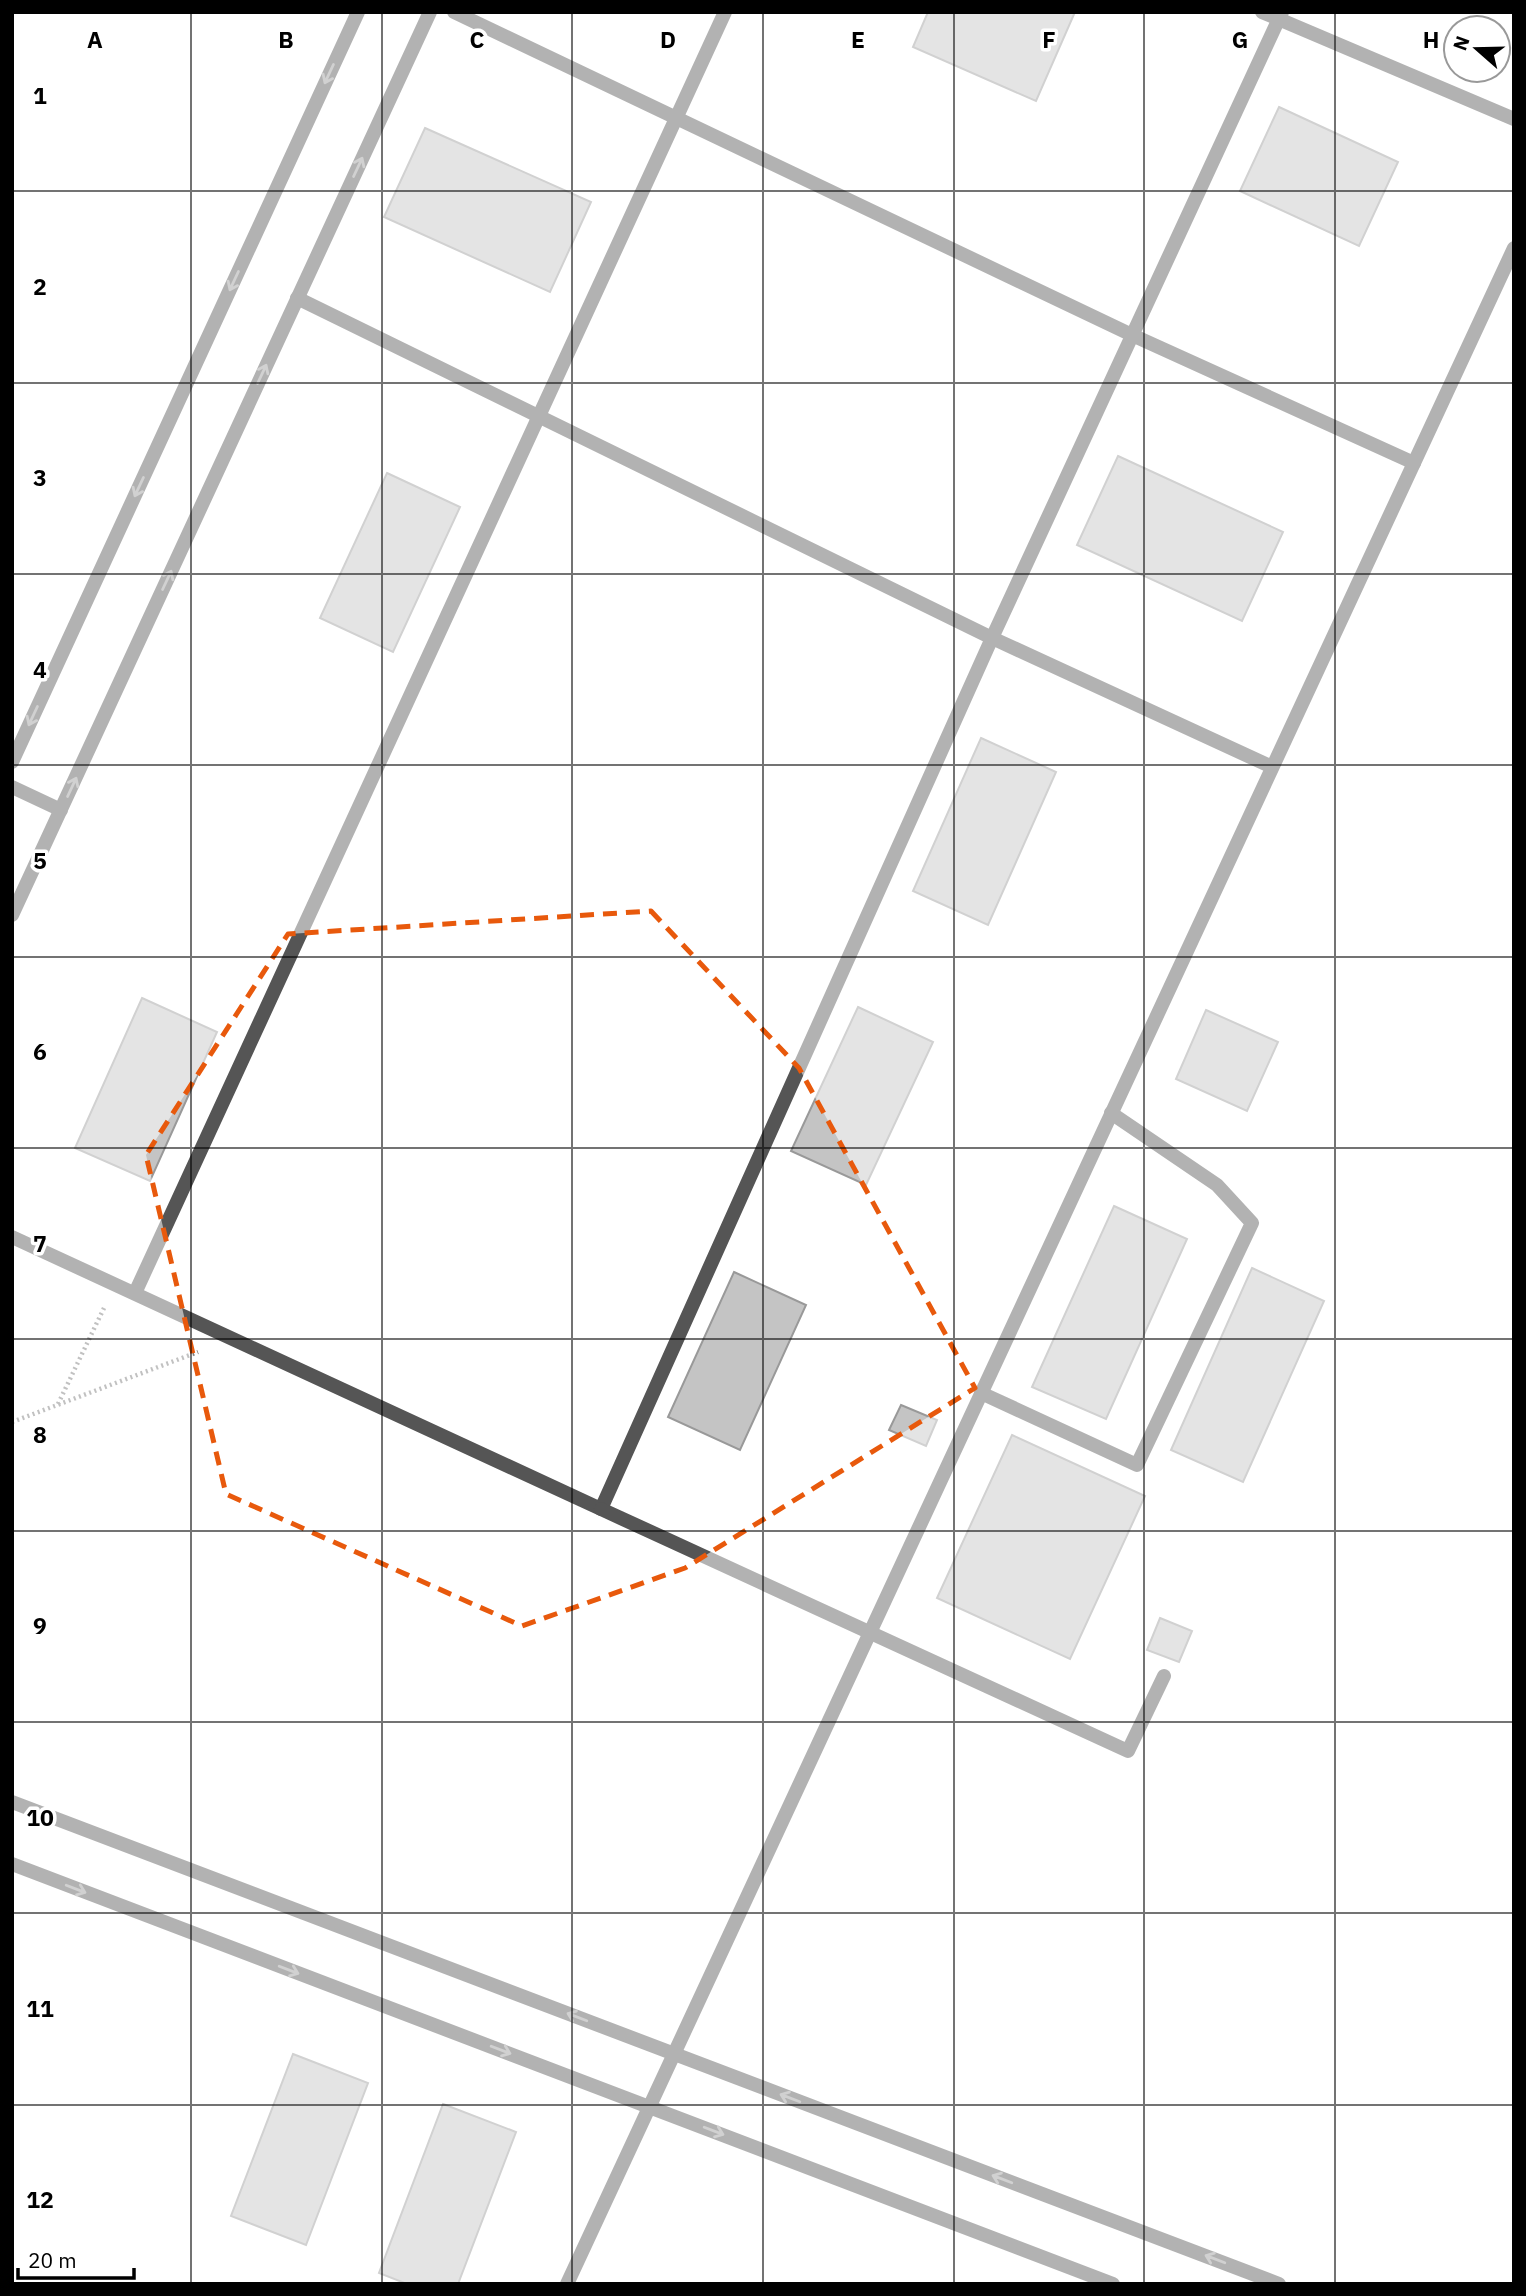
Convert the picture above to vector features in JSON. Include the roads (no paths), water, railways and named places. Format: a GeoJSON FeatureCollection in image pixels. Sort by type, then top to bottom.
{"type":"FeatureCollection","features":[{"type":"Feature","properties":{"kind":"lane"},"geometry":{"type":"LineString","coordinates":[[12,762],[358,12]]}},
{"type":"Feature","properties":{"kind":"lane"},"geometry":{"type":"LineString","coordinates":[[12,915],[430,12]]}},
{"type":"Feature","properties":{"kind":"lane"},"geometry":{"type":"LineString","coordinates":[[454,12],[1132,335],[1414,463]]}},
{"type":"Feature","properties":{"kind":"lane"},"geometry":{"type":"LineString","coordinates":[[135,1293],[725,12]]}},
{"type":"Feature","properties":{"kind":"lane"},"geometry":{"type":"LineString","coordinates":[[1262,12],[1280,16],[1514,119]]}},
{"type":"Feature","properties":{"kind":"lane"},"geometry":{"type":"LineString","coordinates":[[601,1509],[992,638],[1280,16]]}},
{"type":"Feature","properties":{"kind":"lane"},"geometry":{"type":"LineString","coordinates":[[567,2284],[1514,248]]}},
{"type":"Feature","properties":{"kind":"lane"},"geometry":{"type":"LineString","coordinates":[[297,298],[992,638],[1272,767]]}},
{"type":"Feature","properties":{"kind":"lane"},"geometry":{"type":"LineString","coordinates":[[12,787],[61,810]]}},
{"type":"Feature","properties":{"kind":"lane"},"geometry":{"type":"LineString","coordinates":[[981,1392],[1137,1465],[1252,1223],[1217,1185],[1111,1113]]}},
{"type":"Feature","properties":{"kind":"lane"},"geometry":{"type":"LineString","coordinates":[[12,1237],[1128,1751],[1164,1676]]}},
{"type":"Feature","properties":{"kind":"lane"},"geometry":{"type":"LineString","coordinates":[[12,1802],[1279,2284]]}},
{"type":"Feature","properties":{"kind":"lane"},"geometry":{"type":"LineString","coordinates":[[12,1864],[1114,2284]]}}]}
